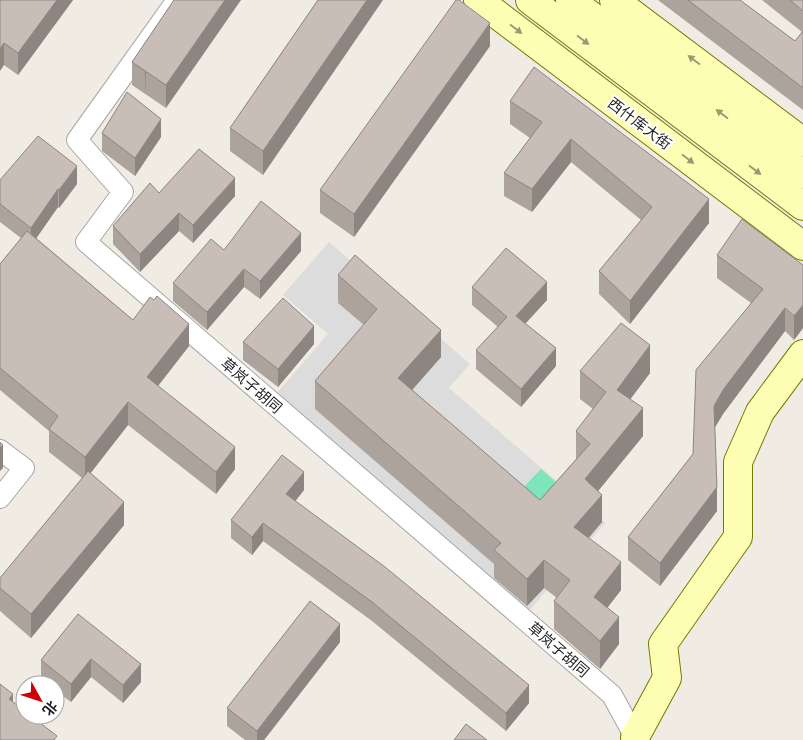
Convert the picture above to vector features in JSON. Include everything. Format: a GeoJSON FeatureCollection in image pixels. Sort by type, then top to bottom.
{"type":"FeatureCollection","features":[{"type":"Feature","properties":{"kind":"street","name":"草岚子胡同"},"geometry":{"type":"LineString","coordinates":[[177,0],[77,140],[123,192],[86,242],[612,695],[636,739]]}},
{"type":"Feature","properties":{"kind":"street","name":"西什库大街"},"geometry":{"type":"LineString","coordinates":[[478,0],[803,246]]}},
{"type":"Feature","properties":{"kind":"street"},"geometry":{"type":"LineString","coordinates":[[530,0],[803,206]]}},
{"type":"Feature","properties":{"kind":"street"},"geometry":{"type":"LineString","coordinates":[[570,0],[803,174]]}},
{"type":"Feature","properties":{"kind":"street"},"geometry":{"type":"LineString","coordinates":[[614,0],[803,142]]}},
{"type":"Feature","properties":{"kind":"street"},"geometry":{"type":"LineString","coordinates":[[636,739],[667,678],[663,644],[738,537],[738,462],[760,412],[803,354]]}},
{"type":"Feature","properties":{"kind":"street"},"geometry":{"type":"LineString","coordinates":[[0,450],[24,468],[0,498]]}},
{"type":"Feature","properties":{"kind":"shaded area"},"geometry":{"type":"Polygon","coordinates":[[[329,242],[470,364],[449,388],[605,523],[527,613],[275,395],[328,334],[283,295],[329,242]]]}},
{"type":"Feature","properties":{"kind":"green space"},"geometry":{"type":"Polygon","coordinates":[[[541,469],[566,491],[548,512],[522,489],[541,469]]]}},
{"type":"Feature","properties":{"kind":"building"},"geometry":{"type":"Polygon","coordinates":[[[0,0],[57,0],[18,53],[4,43],[0,49],[0,0]]]}},
{"type":"Feature","properties":{"kind":"building"},"geometry":{"type":"Polygon","coordinates":[[[174,0],[225,0],[166,85],[132,62],[174,0]]]}},
{"type":"Feature","properties":{"kind":"building"},"geometry":{"type":"Polygon","coordinates":[[[318,0],[367,0],[263,151],[230,128],[318,0]]]}},
{"type":"Feature","properties":{"kind":"building"},"geometry":{"type":"Polygon","coordinates":[[[456,0],[459,0],[490,23],[354,214],[320,190],[456,0]]]}},
{"type":"Feature","properties":{"kind":"building"},"geometry":{"type":"Polygon","coordinates":[[[688,0],[740,0],[795,41],[803,31],[803,88],[688,0]]]}},
{"type":"Feature","properties":{"kind":"building"},"geometry":{"type":"Polygon","coordinates":[[[790,0],[803,0],[803,11],[790,0]]]}},
{"type":"Feature","properties":{"kind":"building"},"geometry":{"type":"Polygon","coordinates":[[[534,67],[709,199],[630,301],[599,271],[652,207],[571,139],[532,189],[504,173],[542,122],[510,101],[534,67]]]}},
{"type":"Feature","properties":{"kind":"building"},"geometry":{"type":"Polygon","coordinates":[[[127,92],[161,119],[135,158],[102,133],[127,92]]]}},
{"type":"Feature","properties":{"kind":"building"},"geometry":{"type":"Polygon","coordinates":[[[38,136],[77,166],[58,189],[31,228],[0,204],[0,180],[38,136]]]}},
{"type":"Feature","properties":{"kind":"building"},"geometry":{"type":"Polygon","coordinates":[[[199,149],[235,178],[193,225],[179,213],[140,254],[113,226],[150,183],[159,193],[199,149]]]}},
{"type":"Feature","properties":{"kind":"building"},"geometry":{"type":"Polygon","coordinates":[[[261,201],[301,233],[260,281],[244,269],[207,312],[173,283],[211,239],[224,250],[261,201]]]}},
{"type":"Feature","properties":{"kind":"building"},"geometry":{"type":"Polygon","coordinates":[[[742,219],[803,265],[803,305],[794,316],[785,308],[723,390],[714,406],[717,487],[660,563],[628,537],[693,454],[696,370],[763,289],[717,255],[742,219]]]}},
{"type":"Feature","properties":{"kind":"building"},"geometry":{"type":"Polygon","coordinates":[[[27,231],[133,320],[150,297],[154,300],[157,296],[189,324],[147,377],[235,447],[216,472],[128,402],[85,457],[49,429],[58,416],[0,368],[0,264],[27,231]]]}},
{"type":"Feature","properties":{"kind":"building"},"geometry":{"type":"Polygon","coordinates":[[[506,248],[547,282],[516,316],[556,348],[521,389],[476,350],[507,317],[472,287],[506,248]]]}},
{"type":"Feature","properties":{"kind":"building"},"geometry":{"type":"Polygon","coordinates":[[[355,255],[441,330],[398,378],[540,500],[590,444],[576,431],[606,392],[580,371],[621,323],[650,345],[617,390],[643,408],[585,479],[602,495],[574,527],[621,562],[594,597],[619,617],[600,641],[554,601],[570,580],[544,560],[527,579],[494,550],[501,543],[315,381],[377,309],[338,275],[355,255]]]}},
{"type":"Feature","properties":{"kind":"building"},"geometry":{"type":"Polygon","coordinates":[[[283,298],[314,326],[278,369],[243,342],[283,298]]]}},
{"type":"Feature","properties":{"kind":"building"},"geometry":{"type":"Polygon","coordinates":[[[282,455],[304,472],[286,494],[385,567],[529,685],[506,713],[372,602],[263,523],[252,537],[231,520],[282,455]]]}},
{"type":"Feature","properties":{"kind":"building"},"geometry":{"type":"Polygon","coordinates":[[[88,471],[124,502],[31,614],[0,588],[0,578],[88,471]]]}},
{"type":"Feature","properties":{"kind":"building"},"geometry":{"type":"Polygon","coordinates":[[[310,601],[340,624],[257,731],[227,708],[310,601]]]}},
{"type":"Feature","properties":{"kind":"building"},"geometry":{"type":"Polygon","coordinates":[[[78,614],[141,664],[123,685],[91,659],[71,684],[65,679],[65,675],[60,675],[41,660],[78,614]]]}},
{"type":"Feature","properties":{"kind":"building"},"geometry":{"type":"Polygon","coordinates":[[[0,684],[13,694],[9,699],[15,704],[15,725],[43,725],[57,736],[54,740],[0,740],[0,684]]]}},
{"type":"Feature","properties":{"kind":"building"},"geometry":{"type":"Polygon","coordinates":[[[466,724],[487,740],[454,740],[466,724]]]}}]}
